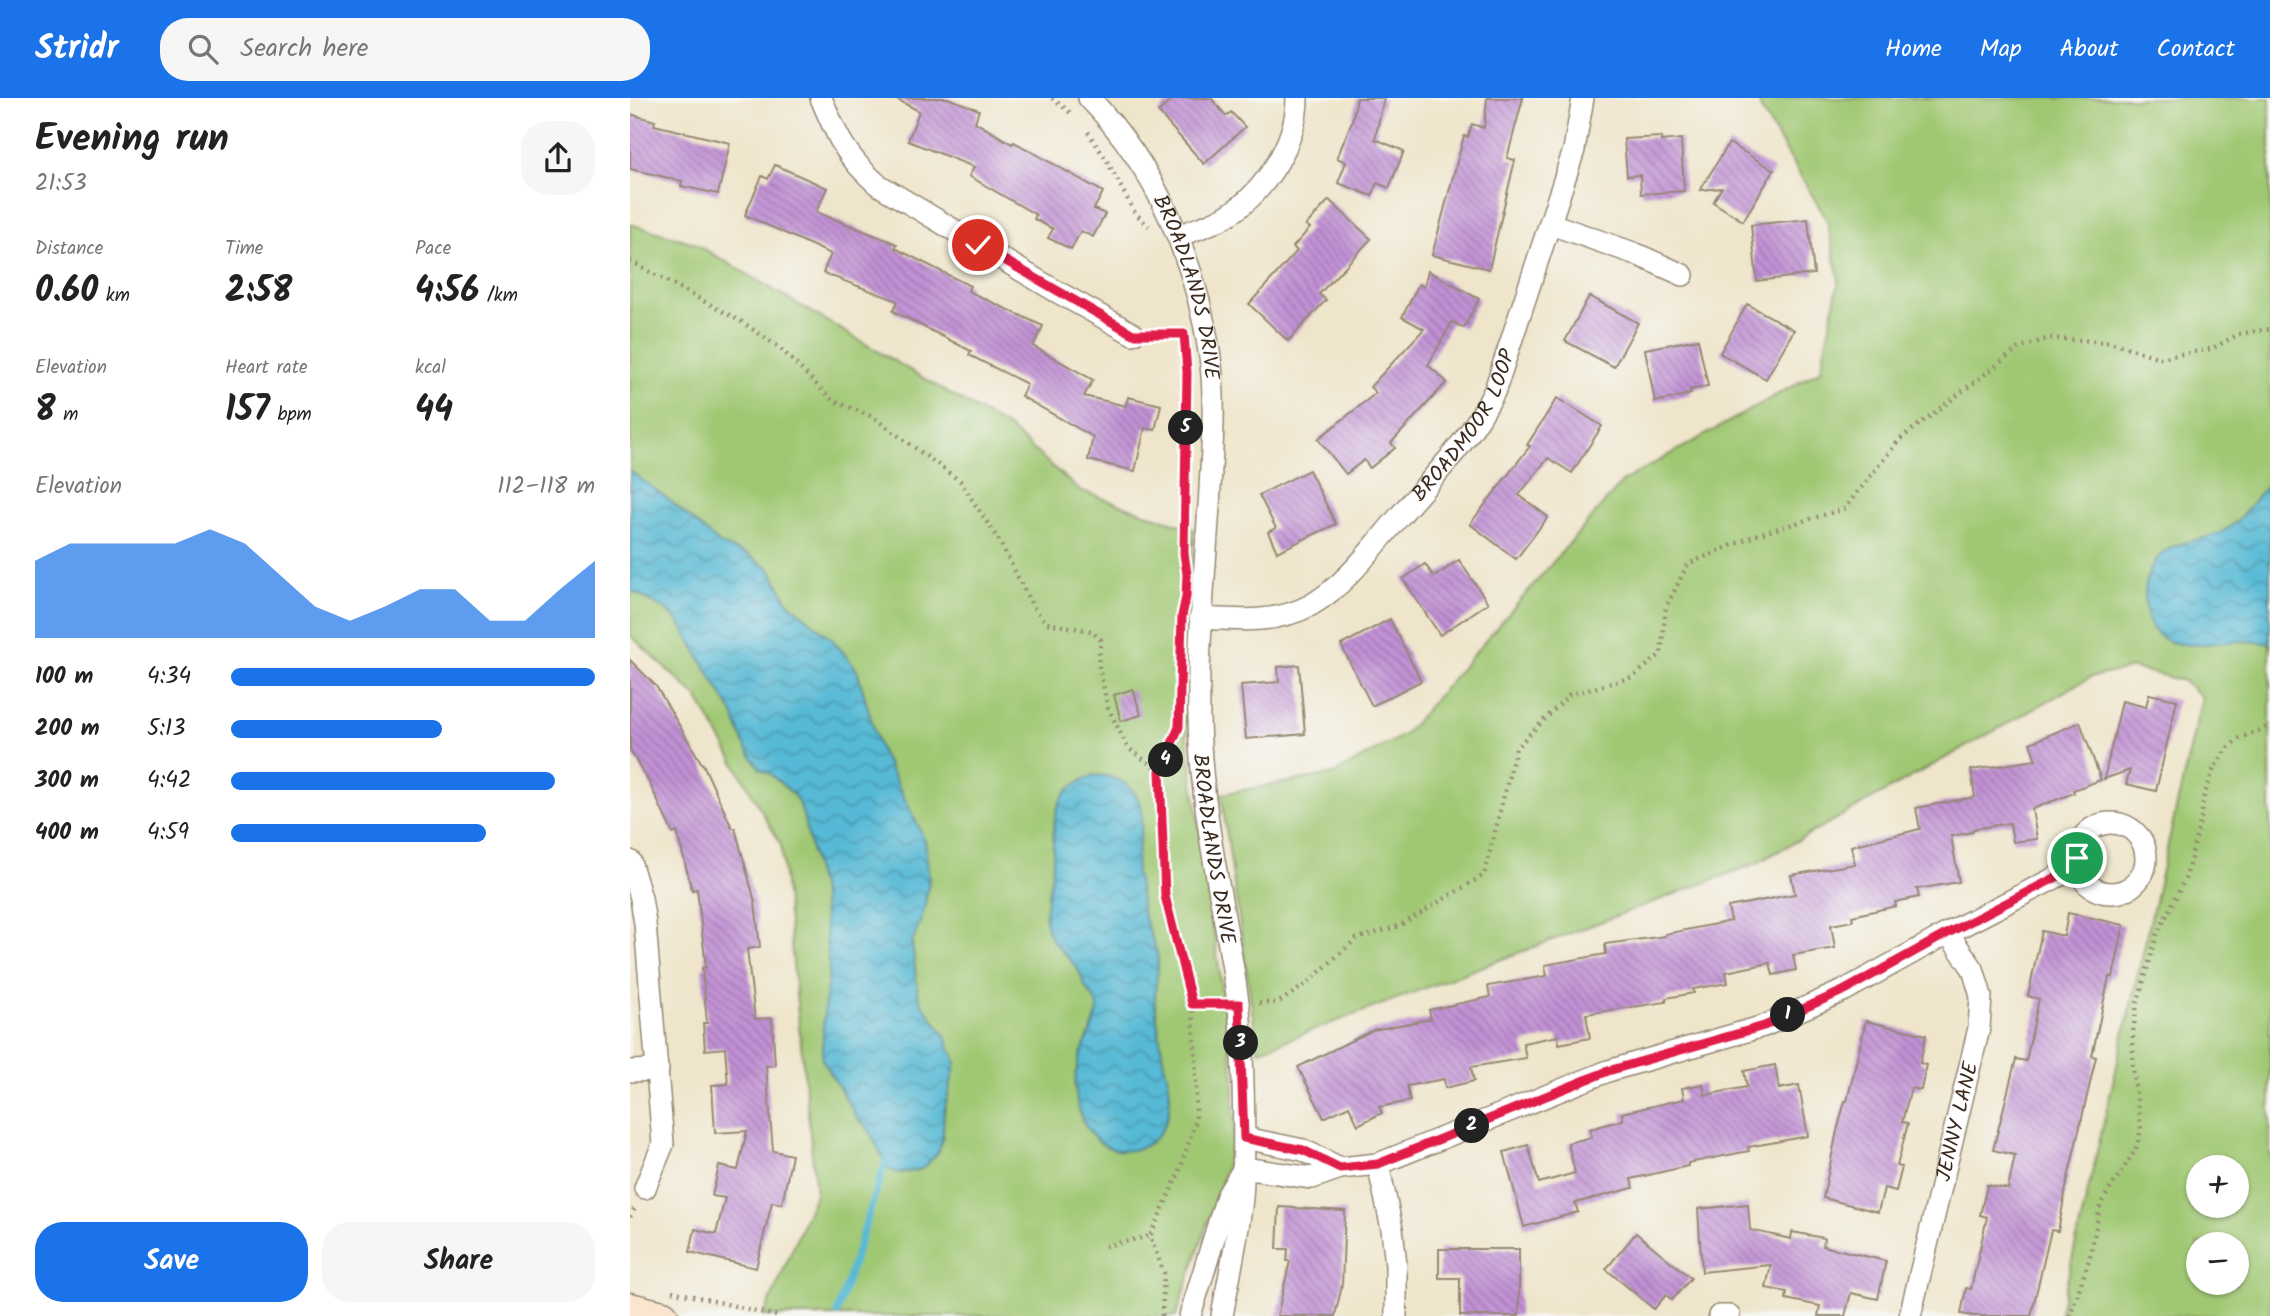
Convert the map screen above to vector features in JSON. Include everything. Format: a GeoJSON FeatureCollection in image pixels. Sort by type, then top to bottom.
{"type":"FeatureCollection","features":[{"type":"Feature","properties":{"kind":"main road"},"geometry":{"type":"LineString","coordinates":[[630,1308],[666,1303]]}},
{"type":"Feature","properties":{"kind":"street"},"geometry":{"type":"LineString","coordinates":[[821,98],[842,146],[857,166],[877,184],[1133,334]]}},
{"type":"Feature","properties":{"kind":"street","name":"BROADLANDS DRIVE"},"geometry":{"type":"LineString","coordinates":[[1089,98],[1107,116],[1155,186],[1179,236],[1190,267],[1210,358],[1213,433],[1204,598],[1200,618],[1199,723],[1201,762],[1213,851],[1239,1004],[1244,1138],[1241,1201],[1222,1316]]}},
{"type":"Feature","properties":{"kind":"street"},"geometry":{"type":"LineString","coordinates":[[1179,236],[1226,216],[1255,192],[1283,150],[1294,121],[1297,98]]}},
{"type":"Feature","properties":{"kind":"street","name":"BROADMOOR LOOP"},"geometry":{"type":"LineString","coordinates":[[1200,618],[1253,621],[1278,617],[1310,605],[1341,581],[1362,560],[1485,412],[1495,390],[1574,150],[1583,98]]}},
{"type":"Feature","properties":{"kind":"street"},"geometry":{"type":"LineString","coordinates":[[1550,224],[1636,254],[1683,275]]}},
{"type":"Feature","properties":{"kind":"street"},"geometry":{"type":"LineString","coordinates":[[630,861],[645,923],[663,1144],[645,1188]]}},
{"type":"Feature","properties":{"kind":"street"},"geometry":{"type":"LineString","coordinates":[[1243,1168],[1312,1178],[1340,1168],[1378,1164],[1608,1071],[1764,1026],[1845,990],[2078,866]]}},
{"type":"Feature","properties":{"kind":"street","name":"JENNY LANE"},"geometry":{"type":"LineString","coordinates":[[1910,1316],[1979,1028],[1981,996],[1973,969],[1948,933]]}},
{"type":"Feature","properties":{"kind":"street"},"geometry":{"type":"LineString","coordinates":[[630,1071],[658,1070]]}},
{"type":"Feature","properties":{"kind":"street"},"geometry":{"type":"LineString","coordinates":[[1244,1138],[1303,1150],[1340,1168]]}},
{"type":"Feature","properties":{"kind":"street"},"geometry":{"type":"LineString","coordinates":[[1378,1164],[1392,1228],[1396,1265],[1396,1316]]}},
{"type":"Feature","properties":{"kind":"street","name":"BROADLANDS DRIVE"},"geometry":{"type":"LineString","coordinates":[[1190,1316],[1227,1196],[1243,1168]]}},
{"type":"Feature","properties":{"kind":"street"},"geometry":{"type":"LineString","coordinates":[[1719,1316],[1729,1316]]}},
{"type":"Feature","properties":{"kind":"path"},"geometry":{"type":"LineString","coordinates":[[1052,98],[1080,120]]}},
{"type":"Feature","properties":{"kind":"path"},"geometry":{"type":"LineString","coordinates":[[1087,130],[1135,214],[1154,230]]}},
{"type":"Feature","properties":{"kind":"path"},"geometry":{"type":"LineString","coordinates":[[630,261],[742,322],[779,347],[832,400],[873,417],[960,481],[1000,542],[1033,607],[1047,623],[1091,631],[1101,640],[1098,662],[1108,708],[1128,748],[1160,771]]}},
{"type":"Feature","properties":{"kind":"path"},"geometry":{"type":"LineString","coordinates":[[1192,1004],[1279,1002],[1305,985],[1356,939],[1399,926],[1484,875],[1516,748],[1569,695],[1633,677],[1661,654],[1666,607],[1688,564],[1756,534],[1844,509],[1900,439],[2019,348],[2049,338],[2110,342],[2160,358],[2211,349],[2239,334],[2270,330]]}},
{"type":"Feature","properties":{"kind":"path"},"geometry":{"type":"LineString","coordinates":[[1133,334],[1184,334],[1187,372],[1184,525]]}},
{"type":"Feature","properties":{"kind":"path"},"geometry":{"type":"LineString","coordinates":[[1162,1316],[1164,1273],[1150,1237],[1178,1175],[1196,1120],[1192,1004],[1165,896],[1164,875],[1160,771],[1179,727]]}},
{"type":"Feature","properties":{"kind":"path"},"geometry":{"type":"LineString","coordinates":[[2070,1316],[2089,1260],[2101,1202],[2136,1149],[2141,1129],[2133,1070],[2133,1032],[2137,1004],[2157,935],[2186,877],[2204,796],[2214,768],[2238,739],[2267,727]]}},
{"type":"Feature","properties":{"kind":"path"},"geometry":{"type":"LineString","coordinates":[[1105,1246],[1150,1237]]}},
{"type":"Feature","properties":{"kind":"path"},"geometry":{"type":"LineString","coordinates":[[666,1303],[777,1316]]}},
{"type":"Feature","properties":{"kind":"green space"},"geometry":{"type":"Polygon","coordinates":[[[1758,98],[2270,98],[2270,1316],[2059,1316],[2202,697],[2184,681],[2133,668],[2091,677],[1757,863],[1258,1051],[1221,794],[1333,774],[1405,734],[1623,481],[1821,370],[1839,279],[1827,220],[1761,109],[1758,98]]]}},
{"type":"Feature","properties":{"kind":"green space"},"geometry":{"type":"Polygon","coordinates":[[[630,224],[694,243],[1010,429],[1079,490],[1194,530],[1187,670],[1187,738],[1234,1078],[1234,1130],[1228,1163],[1176,1316],[764,1316],[816,1193],[781,845],[697,697],[630,635],[630,224]]]}},
{"type":"Feature","properties":{"kind":"water"},"geometry":{"type":"Polygon","coordinates":[[[630,471],[668,499],[720,544],[750,556],[769,568],[789,603],[834,641],[857,670],[879,747],[925,840],[929,880],[924,911],[912,943],[918,993],[921,1002],[944,1034],[956,1062],[944,1112],[939,1151],[925,1167],[916,1171],[897,1173],[888,1169],[868,1128],[858,1119],[822,1059],[829,969],[822,896],[799,803],[792,793],[769,773],[760,769],[746,748],[732,712],[679,622],[665,609],[630,590],[630,471]]]}},
{"type":"Feature","properties":{"kind":"water"},"geometry":{"type":"Polygon","coordinates":[[[2270,484],[2270,643],[2243,641],[2194,645],[2166,640],[2155,631],[2148,618],[2146,585],[2154,563],[2162,554],[2178,545],[2214,535],[2230,527],[2270,484]]]}},
{"type":"Feature","properties":{"kind":"water"},"geometry":{"type":"Polygon","coordinates":[[[1095,775],[1120,781],[1130,788],[1138,799],[1142,817],[1136,874],[1142,911],[1158,960],[1155,1006],[1170,1101],[1160,1133],[1144,1146],[1132,1150],[1116,1150],[1103,1144],[1092,1135],[1084,1123],[1076,1093],[1076,1077],[1078,1063],[1098,1009],[1079,971],[1050,936],[1046,923],[1056,812],[1070,788],[1095,775]]]}},
{"type":"Feature","properties":{"kind":"building"},"geometry":{"type":"Polygon","coordinates":[[[894,98],[948,98],[979,110],[975,122],[1103,192],[1094,209],[1105,214],[1093,237],[1081,231],[1071,249],[1048,238],[1053,229],[1034,219],[1036,215],[969,176],[974,167],[908,141],[919,111],[894,98]]]}},
{"type":"Feature","properties":{"kind":"building"},"geometry":{"type":"Polygon","coordinates":[[[1174,98],[1211,98],[1226,116],[1231,112],[1245,127],[1204,164],[1158,112],[1174,98]]]}},
{"type":"Feature","properties":{"kind":"building"},"geometry":{"type":"Polygon","coordinates":[[[1357,98],[1384,98],[1375,139],[1404,151],[1389,188],[1377,183],[1372,196],[1338,183],[1346,162],[1337,158],[1352,121],[1357,98]]]}},
{"type":"Feature","properties":{"kind":"building"},"geometry":{"type":"Polygon","coordinates":[[[1487,98],[1523,98],[1507,158],[1515,160],[1489,269],[1432,255],[1464,136],[1468,137],[1472,124],[1484,128],[1487,98]]]}},
{"type":"Feature","properties":{"kind":"building"},"geometry":{"type":"Polygon","coordinates":[[[630,114],[655,121],[654,125],[730,143],[718,194],[681,186],[682,181],[630,169],[630,114]]]}},
{"type":"Feature","properties":{"kind":"building"},"geometry":{"type":"Polygon","coordinates":[[[1661,137],[1661,141],[1681,139],[1684,191],[1641,194],[1640,175],[1627,176],[1624,139],[1661,137]]]}},
{"type":"Feature","properties":{"kind":"building"},"geometry":{"type":"Polygon","coordinates":[[[1729,143],[1774,170],[1743,221],[1713,202],[1722,188],[1700,190],[1729,143]]]}},
{"type":"Feature","properties":{"kind":"building"},"geometry":{"type":"Polygon","coordinates":[[[775,165],[827,188],[816,212],[897,244],[895,248],[970,286],[968,291],[1043,326],[1033,346],[1093,380],[1084,396],[1126,406],[1128,397],[1161,405],[1155,430],[1145,428],[1135,471],[1088,460],[1093,437],[1021,396],[1027,384],[969,355],[971,351],[893,311],[898,301],[823,273],[831,254],[745,215],[762,176],[768,179],[775,165]]]}},
{"type":"Feature","properties":{"kind":"building"},"geometry":{"type":"Polygon","coordinates":[[[1329,200],[1371,239],[1319,294],[1326,300],[1288,341],[1249,304],[1297,251],[1293,247],[1310,228],[1306,225],[1329,200]]]}},
{"type":"Feature","properties":{"kind":"building"},"geometry":{"type":"Polygon","coordinates":[[[1808,219],[1814,274],[1757,281],[1751,225],[1808,219]]]}},
{"type":"Feature","properties":{"kind":"building"},"geometry":{"type":"Polygon","coordinates":[[[1428,271],[1479,299],[1464,328],[1452,322],[1428,365],[1447,382],[1391,443],[1395,448],[1370,468],[1364,460],[1346,474],[1318,439],[1376,393],[1370,387],[1424,329],[1402,317],[1419,284],[1424,287],[1428,271]]]}},
{"type":"Feature","properties":{"kind":"building"},"geometry":{"type":"Polygon","coordinates":[[[1589,296],[1638,323],[1614,367],[1565,341],[1589,296]]]}},
{"type":"Feature","properties":{"kind":"building"},"geometry":{"type":"Polygon","coordinates":[[[1747,304],[1794,330],[1766,379],[1720,353],[1747,304]]]}},
{"type":"Feature","properties":{"kind":"building"},"geometry":{"type":"Polygon","coordinates":[[[1698,339],[1708,386],[1690,390],[1691,394],[1655,402],[1645,349],[1698,339]]]}},
{"type":"Feature","properties":{"kind":"building"},"geometry":{"type":"Polygon","coordinates":[[[1557,398],[1602,426],[1572,473],[1548,458],[1519,495],[1548,517],[1516,559],[1470,524],[1530,446],[1527,445],[1557,398]]]}},
{"type":"Feature","properties":{"kind":"building"},"geometry":{"type":"Polygon","coordinates":[[[1309,470],[1336,524],[1277,552],[1268,532],[1276,528],[1259,495],[1309,470]]]}},
{"type":"Feature","properties":{"kind":"building"},"geometry":{"type":"Polygon","coordinates":[[[1459,560],[1488,603],[1440,635],[1403,579],[1425,564],[1434,577],[1459,560]]]}},
{"type":"Feature","properties":{"kind":"building"},"geometry":{"type":"Polygon","coordinates":[[[1390,619],[1421,681],[1372,706],[1341,645],[1390,619]]]}},
{"type":"Feature","properties":{"kind":"building"},"geometry":{"type":"Polygon","coordinates":[[[630,660],[656,686],[703,764],[732,828],[735,828],[755,902],[760,947],[747,949],[755,1019],[772,1018],[775,1065],[766,1066],[773,1151],[792,1155],[782,1204],[772,1202],[756,1268],[690,1252],[695,1229],[716,1234],[725,1198],[712,1196],[719,1166],[738,1170],[747,1131],[715,1133],[712,1085],[728,1084],[725,1048],[705,1050],[703,1023],[707,1023],[702,968],[706,967],[697,889],[692,890],[677,832],[673,834],[649,782],[630,750],[630,660]]]}},
{"type":"Feature","properties":{"kind":"building"},"geometry":{"type":"Polygon","coordinates":[[[1299,665],[1305,734],[1246,739],[1241,685],[1279,682],[1278,667],[1299,665]]]}},
{"type":"Feature","properties":{"kind":"building"},"geometry":{"type":"Polygon","coordinates":[[[1133,689],[1141,715],[1121,721],[1114,695],[1133,689]]]}},
{"type":"Feature","properties":{"kind":"building"},"geometry":{"type":"Polygon","coordinates":[[[2149,694],[2177,700],[2156,791],[2126,784],[2130,770],[2104,779],[2122,701],[2146,707],[2149,694]]]}},
{"type":"Feature","properties":{"kind":"building"},"geometry":{"type":"Polygon","coordinates":[[[2080,722],[2101,780],[2032,809],[2037,839],[2013,842],[2010,823],[1973,829],[1973,832],[1951,836],[1959,882],[1917,889],[1919,897],[1895,902],[1896,906],[1852,916],[1853,921],[1831,925],[1835,948],[1793,955],[1796,970],[1773,975],[1770,963],[1726,972],[1728,983],[1693,989],[1694,993],[1666,998],[1666,1002],[1586,1014],[1590,1038],[1559,1044],[1558,1036],[1523,1043],[1526,1058],[1471,1067],[1474,1081],[1445,1088],[1444,1079],[1407,1086],[1410,1101],[1379,1107],[1382,1113],[1358,1125],[1349,1106],[1324,1118],[1298,1067],[1373,1030],[1431,1019],[1429,1010],[1490,997],[1488,986],[1547,976],[1545,965],[1606,954],[1605,944],[1665,936],[1731,921],[1728,907],[1795,894],[1791,875],[1855,864],[1851,846],[1920,829],[1916,808],[1975,797],[1971,770],[2036,760],[2030,743],[2080,722]]]}},
{"type":"Feature","properties":{"kind":"building"},"geometry":{"type":"Polygon","coordinates":[[[2068,913],[2124,925],[2113,977],[2109,977],[2092,1056],[2096,1057],[2058,1231],[2051,1230],[2031,1316],[1961,1314],[1966,1288],[1971,1289],[1987,1217],[1980,1215],[1987,1185],[2008,1189],[2015,1155],[1993,1150],[2016,1059],[2026,1061],[2039,999],[2028,996],[2042,931],[2064,936],[2068,913]]]}},
{"type":"Feature","properties":{"kind":"building"},"geometry":{"type":"Polygon","coordinates":[[[1866,1021],[1926,1035],[1920,1063],[1926,1065],[1921,1090],[1911,1088],[1902,1122],[1908,1123],[1897,1166],[1902,1167],[1896,1191],[1884,1188],[1878,1212],[1823,1198],[1837,1131],[1866,1021]]]}},
{"type":"Feature","properties":{"kind":"building"},"geometry":{"type":"Polygon","coordinates":[[[1775,1065],[1779,1089],[1799,1085],[1808,1136],[1748,1147],[1749,1151],[1688,1163],[1688,1166],[1631,1179],[1633,1188],[1575,1203],[1578,1212],[1524,1227],[1504,1152],[1528,1145],[1539,1183],[1575,1173],[1568,1143],[1592,1137],[1590,1129],[1623,1120],[1622,1113],[1684,1099],[1682,1088],[1703,1084],[1705,1095],[1747,1087],[1744,1071],[1775,1065]]]}},
{"type":"Feature","properties":{"kind":"building"},"geometry":{"type":"Polygon","coordinates":[[[1748,1204],[1750,1230],[1791,1239],[1792,1232],[1824,1238],[1823,1246],[1886,1261],[1878,1299],[1851,1293],[1845,1316],[1818,1316],[1820,1306],[1786,1299],[1787,1292],[1766,1288],[1771,1265],[1702,1272],[1698,1209],[1748,1204]]]}},
{"type":"Feature","properties":{"kind":"building"},"geometry":{"type":"Polygon","coordinates":[[[1279,1207],[1345,1211],[1342,1285],[1335,1316],[1277,1316],[1290,1261],[1287,1261],[1288,1249],[1277,1249],[1279,1207]]]}},
{"type":"Feature","properties":{"kind":"building"},"geometry":{"type":"Polygon","coordinates":[[[1636,1233],[1691,1278],[1672,1300],[1666,1295],[1654,1309],[1606,1269],[1636,1233]]]}},
{"type":"Feature","properties":{"kind":"building"},"geometry":{"type":"Polygon","coordinates":[[[1439,1249],[1519,1249],[1519,1316],[1460,1316],[1460,1278],[1439,1278],[1439,1249]]]}},
{"type":"Feature","properties":{"kind":"waterway"},"geometry":{"type":"LineString","coordinates":[[837,1313],[888,1154]]}},
{"type":"Feature","properties":{"kind":"route"},"geometry":{"type":"LineString","coordinates":[[978,245],[1133,334],[1184,334],[1187,372],[1184,553],[1187,574],[1182,616],[1179,727],[1160,771],[1165,896],[1192,1004],[1239,1004],[1244,1138],[1303,1150],[1340,1168],[1378,1164],[1608,1071],[1764,1026],[1845,990],[2078,866],[2077,858]]}}]}
